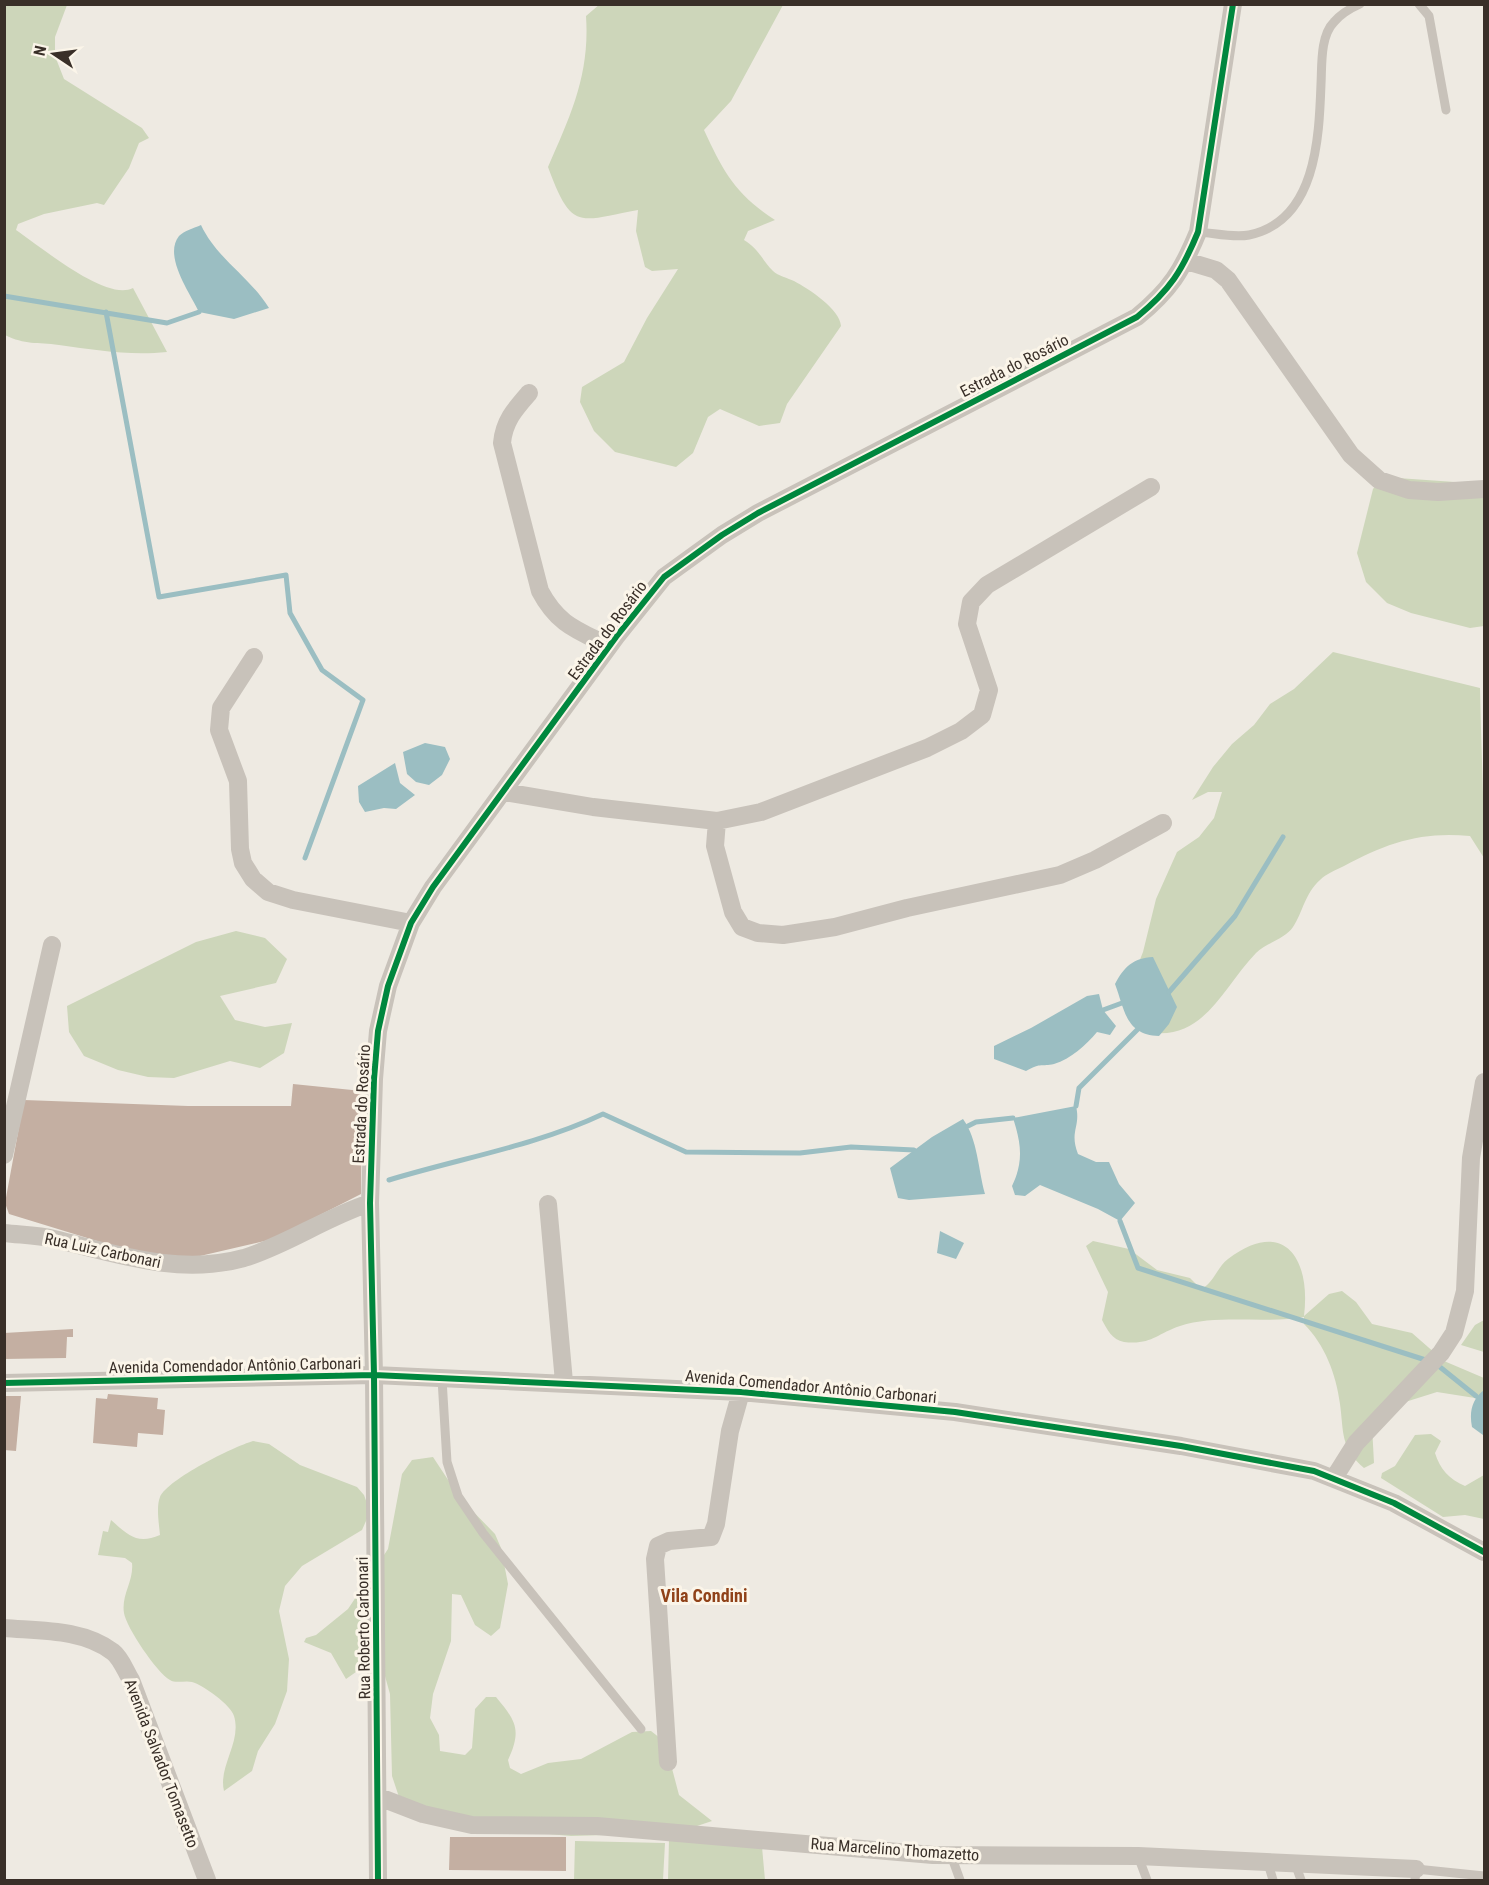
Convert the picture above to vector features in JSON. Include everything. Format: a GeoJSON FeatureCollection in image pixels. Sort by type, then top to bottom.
{"type":"FeatureCollection","features":[{"type":"Feature","properties":{"kind":"street","name":"Estrada do Rosário"},"geometry":{"type":"LineString","coordinates":[[374,1375],[370,1203],[378,1031],[391,976],[411,923],[433,886],[609,646],[664,577],[722,535],[758,513],[1137,317],[1164,294],[1186,261],[1198,232],[1233,4]]}},
{"type":"Feature","properties":{"kind":"street"},"geometry":{"type":"LineString","coordinates":[[1186,261],[1216,270],[1228,280],[1351,455],[1379,480],[1409,490],[1438,492],[1485,489]]}},
{"type":"Feature","properties":{"kind":"street"},"geometry":{"type":"LineString","coordinates":[[529,393],[509,417],[503,429],[502,443],[540,591],[550,611],[564,622],[609,646]]}},
{"type":"Feature","properties":{"kind":"street"},"geometry":{"type":"LineString","coordinates":[[504,792],[593,807],[717,821],[761,812],[905,756],[962,731],[982,716],[989,690],[967,624],[971,602],[987,585],[1150,487]]}},
{"type":"Feature","properties":{"kind":"street"},"geometry":{"type":"LineString","coordinates":[[254,657],[221,708],[219,730],[238,781],[240,849],[243,863],[253,879],[276,895],[411,923]]}},
{"type":"Feature","properties":{"kind":"street"},"geometry":{"type":"LineString","coordinates":[[717,821],[716,846],[733,912],[742,927],[758,933],[783,935],[835,927],[1060,875],[1095,860],[1162,823]]}},
{"type":"Feature","properties":{"kind":"street"},"geometry":{"type":"LineString","coordinates":[[4,1155],[52,945]]}},
{"type":"Feature","properties":{"kind":"street"},"geometry":{"type":"LineString","coordinates":[[1334,1478],[1356,1443],[1441,1353],[1454,1333],[1465,1291],[1471,1158],[1485,1082]]}},
{"type":"Feature","properties":{"kind":"street","name":"Rua Luiz Carbonari"},"geometry":{"type":"LineString","coordinates":[[4,1233],[52,1239],[136,1260],[174,1265],[212,1264],[245,1257],[370,1203]]}},
{"type":"Feature","properties":{"kind":"street"},"geometry":{"type":"LineString","coordinates":[[548,1203],[564,1382]]}},
{"type":"Feature","properties":{"kind":"street","name":"Avenida Comendador Antônio Carbonari"},"geometry":{"type":"LineString","coordinates":[[4,1383],[374,1375],[741,1392],[966,1414],[1181,1446],[1314,1471],[1394,1503],[1485,1552]]}},
{"type":"Feature","properties":{"kind":"street","name":"Rua Roberto Carbonari"},"geometry":{"type":"LineString","coordinates":[[374,1375],[378,1881]]}},
{"type":"Feature","properties":{"kind":"street"},"geometry":{"type":"LineString","coordinates":[[668,1762],[655,1559],[658,1546],[669,1540],[711,1537],[716,1524],[730,1431],[741,1392]]}},
{"type":"Feature","properties":{"kind":"street","name":"Avenida Salvador Tomasetto"},"geometry":{"type":"LineString","coordinates":[[4,1628],[61,1632],[87,1638],[115,1653],[131,1680],[207,1881]]}},
{"type":"Feature","properties":{"kind":"street","name":"Rua Marcelino Thomazetto"},"geometry":{"type":"LineString","coordinates":[[379,1797],[423,1814],[472,1825],[597,1826],[951,1855],[1138,1856],[1267,1860],[1415,1875]]}},
{"type":"Feature","properties":{"kind":"lane"},"geometry":{"type":"LineString","coordinates":[[1198,232],[1246,235],[1272,228],[1296,206],[1314,166],[1320,124],[1322,54],[1332,23],[1360,4]]}},
{"type":"Feature","properties":{"kind":"lane"},"geometry":{"type":"LineString","coordinates":[[1419,4],[1429,16],[1446,110]]}},
{"type":"Feature","properties":{"kind":"lane"},"geometry":{"type":"LineString","coordinates":[[442,1379],[447,1462],[458,1496],[483,1533],[641,1729]]}},
{"type":"Feature","properties":{"kind":"lane"},"geometry":{"type":"LineString","coordinates":[[951,1855],[960,1881]]}},
{"type":"Feature","properties":{"kind":"lane"},"geometry":{"type":"LineString","coordinates":[[1138,1856],[1147,1881]]}},
{"type":"Feature","properties":{"kind":"lane"},"geometry":{"type":"LineString","coordinates":[[1267,1860],[1274,1881]]}},
{"type":"Feature","properties":{"kind":"lane"},"geometry":{"type":"LineString","coordinates":[[1295,1862],[1301,1881]]}},
{"type":"Feature","properties":{"kind":"lane"},"geometry":{"type":"LineString","coordinates":[[1415,1875],[1485,1876]]}},
{"type":"Feature","properties":{"kind":"green space"},"geometry":{"type":"Polygon","coordinates":[[[5,4],[67,5],[55,37],[55,56],[64,79],[142,128],[149,138],[139,143],[129,168],[104,205],[97,203],[44,214],[18,224],[16,230],[90,280],[121,290],[133,288],[167,352],[113,352],[25,342],[5,335],[5,4]]]}},
{"type":"Feature","properties":{"kind":"green space"},"geometry":{"type":"Polygon","coordinates":[[[600,4],[783,5],[731,101],[704,130],[717,158],[732,181],[750,201],[775,220],[748,231],[744,240],[754,247],[775,273],[794,281],[830,306],[841,326],[787,404],[780,423],[759,426],[720,409],[708,417],[693,453],[676,467],[615,452],[594,431],[580,402],[582,387],[624,362],[647,318],[678,269],[652,271],[645,267],[636,231],[638,210],[602,217],[580,217],[571,212],[564,203],[548,167],[571,112],[582,76],[586,16],[600,4]]]}},
{"type":"Feature","properties":{"kind":"green space"},"geometry":{"type":"Polygon","coordinates":[[[1383,477],[1484,484],[1484,626],[1470,628],[1411,613],[1387,603],[1366,582],[1357,553],[1373,489],[1383,477]]]}},
{"type":"Feature","properties":{"kind":"green space"},"geometry":{"type":"Polygon","coordinates":[[[1333,652],[1480,688],[1484,858],[1470,836],[1436,835],[1390,845],[1331,872],[1315,885],[1290,931],[1256,953],[1211,1009],[1184,1029],[1167,1033],[1148,1032],[1133,977],[1143,952],[1156,899],[1177,852],[1199,837],[1214,818],[1222,792],[1208,792],[1192,800],[1213,767],[1232,744],[1254,725],[1270,704],[1294,689],[1333,652]]]}},
{"type":"Feature","properties":{"kind":"green space"},"geometry":{"type":"Polygon","coordinates":[[[236,931],[265,938],[287,959],[276,983],[220,996],[235,1020],[265,1027],[292,1023],[284,1053],[260,1068],[230,1061],[174,1078],[148,1077],[118,1070],[84,1056],[69,1032],[67,1006],[196,942],[236,931]]]}},
{"type":"Feature","properties":{"kind":"green space"},"geometry":{"type":"Polygon","coordinates":[[[1093,1241],[1129,1249],[1157,1270],[1190,1278],[1201,1289],[1209,1283],[1224,1262],[1248,1247],[1265,1242],[1279,1243],[1290,1250],[1298,1262],[1303,1277],[1304,1316],[1329,1294],[1342,1291],[1356,1302],[1372,1324],[1412,1333],[1444,1361],[1484,1378],[1484,1394],[1475,1398],[1437,1392],[1386,1408],[1372,1426],[1374,1463],[1364,1468],[1351,1453],[1344,1439],[1338,1393],[1332,1371],[1324,1351],[1304,1324],[1304,1317],[1194,1322],[1141,1342],[1120,1341],[1110,1334],[1102,1320],[1108,1292],[1086,1246],[1093,1241]]]}},
{"type":"Feature","properties":{"kind":"green space"},"geometry":{"type":"Polygon","coordinates":[[[1484,1320],[1484,1352],[1461,1345],[1475,1325],[1484,1320]]]}},
{"type":"Feature","properties":{"kind":"green space"},"geometry":{"type":"Polygon","coordinates":[[[1431,1434],[1441,1441],[1435,1453],[1442,1469],[1450,1477],[1465,1486],[1484,1475],[1484,1519],[1465,1515],[1443,1517],[1381,1478],[1382,1473],[1395,1466],[1415,1435],[1431,1434]]]}},
{"type":"Feature","properties":{"kind":"green space"},"geometry":{"type":"Polygon","coordinates":[[[253,1441],[269,1444],[300,1465],[357,1487],[364,1495],[370,1512],[362,1530],[302,1566],[285,1586],[279,1611],[289,1659],[287,1691],[275,1724],[258,1751],[252,1771],[224,1791],[224,1772],[233,1745],[236,1726],[232,1712],[222,1701],[203,1687],[192,1682],[172,1681],[158,1669],[136,1639],[124,1613],[124,1600],[132,1563],[125,1558],[98,1555],[103,1531],[108,1532],[111,1520],[128,1534],[139,1539],[160,1535],[158,1506],[165,1490],[202,1464],[253,1441]]]}},
{"type":"Feature","properties":{"kind":"green space"},"geometry":{"type":"Polygon","coordinates":[[[433,1457],[460,1498],[495,1534],[501,1548],[508,1584],[500,1628],[491,1636],[475,1625],[461,1595],[452,1594],[451,1641],[433,1694],[430,1718],[439,1735],[440,1751],[465,1755],[472,1748],[475,1709],[486,1697],[496,1697],[515,1726],[515,1741],[508,1760],[510,1768],[521,1774],[548,1763],[581,1759],[632,1732],[651,1731],[665,1742],[679,1795],[712,1821],[676,1833],[571,1836],[443,1825],[399,1797],[392,1776],[390,1694],[381,1662],[373,1660],[346,1679],[331,1653],[304,1642],[306,1638],[316,1635],[348,1609],[388,1549],[402,1474],[412,1460],[433,1457]]]}},
{"type":"Feature","properties":{"kind":"green space"},"geometry":{"type":"Polygon","coordinates":[[[669,1839],[762,1847],[765,1880],[668,1880],[669,1839]]]}},
{"type":"Feature","properties":{"kind":"green space"},"geometry":{"type":"Polygon","coordinates":[[[575,1841],[665,1843],[663,1880],[574,1880],[575,1841]]]}},
{"type":"Feature","properties":{"kind":"water"},"geometry":{"type":"Polygon","coordinates":[[[201,225],[224,258],[252,286],[269,308],[234,319],[199,312],[184,285],[174,254],[179,236],[201,225]]]}},
{"type":"Feature","properties":{"kind":"water"},"geometry":{"type":"Polygon","coordinates":[[[425,743],[445,747],[450,759],[442,775],[429,785],[416,782],[407,774],[403,752],[425,743]]]}},
{"type":"Feature","properties":{"kind":"water"},"geometry":{"type":"Polygon","coordinates":[[[395,763],[400,783],[415,795],[396,809],[384,808],[365,812],[359,802],[358,786],[395,763]]]}},
{"type":"Feature","properties":{"kind":"water"},"geometry":{"type":"Polygon","coordinates":[[[1153,957],[1177,1007],[1169,1024],[1159,1036],[1148,1035],[1133,1026],[1128,1020],[1115,984],[1130,964],[1140,959],[1153,957]]]}},
{"type":"Feature","properties":{"kind":"water"},"geometry":{"type":"Polygon","coordinates":[[[1099,994],[1103,1010],[1116,1026],[1110,1035],[1097,1032],[1083,1047],[1066,1059],[1026,1071],[994,1059],[994,1046],[1087,996],[1099,994]]]}},
{"type":"Feature","properties":{"kind":"water"},"geometry":{"type":"Polygon","coordinates":[[[1076,1106],[1075,1140],[1078,1154],[1096,1162],[1109,1162],[1119,1184],[1135,1203],[1120,1221],[1098,1209],[1040,1185],[1025,1196],[1015,1195],[1012,1186],[1020,1160],[1020,1152],[1013,1118],[1076,1106]]]}},
{"type":"Feature","properties":{"kind":"water"},"geometry":{"type":"Polygon","coordinates":[[[963,1119],[975,1145],[985,1194],[909,1200],[898,1198],[890,1168],[932,1137],[963,1119]]]}},
{"type":"Feature","properties":{"kind":"water"},"geometry":{"type":"Polygon","coordinates":[[[940,1231],[964,1243],[956,1259],[937,1253],[940,1231]]]}},
{"type":"Feature","properties":{"kind":"water"},"geometry":{"type":"Polygon","coordinates":[[[1484,1390],[1483,1435],[1472,1427],[1471,1416],[1474,1402],[1484,1390]]]}},
{"type":"Feature","properties":{"kind":"building"},"geometry":{"type":"Polygon","coordinates":[[[293,1084],[362,1091],[361,1194],[273,1239],[200,1256],[146,1256],[9,1214],[5,1203],[24,1100],[188,1106],[291,1106],[293,1084]]]}},
{"type":"Feature","properties":{"kind":"building"},"geometry":{"type":"Polygon","coordinates":[[[73,1329],[73,1337],[67,1337],[66,1358],[4,1359],[4,1333],[73,1329]]]}},
{"type":"Feature","properties":{"kind":"building"},"geometry":{"type":"Polygon","coordinates":[[[108,1394],[158,1398],[157,1409],[165,1410],[163,1435],[138,1433],[137,1447],[93,1443],[96,1398],[107,1399],[108,1394]]]}},
{"type":"Feature","properties":{"kind":"building"},"geometry":{"type":"Polygon","coordinates":[[[4,1396],[21,1396],[16,1451],[4,1450],[4,1396]]]}},
{"type":"Feature","properties":{"kind":"building"},"geometry":{"type":"Polygon","coordinates":[[[450,1837],[566,1837],[566,1871],[449,1870],[450,1837]]]}},
{"type":"Feature","properties":{"kind":"waterway"},"geometry":{"type":"LineString","coordinates":[[4,296],[167,323],[199,312]]}},
{"type":"Feature","properties":{"kind":"waterway"},"geometry":{"type":"LineString","coordinates":[[106,312],[159,597],[286,575],[290,613],[322,670],[363,700],[305,858]]}},
{"type":"Feature","properties":{"kind":"waterway"},"geometry":{"type":"LineString","coordinates":[[1169,992],[1235,916],[1283,837]]}},
{"type":"Feature","properties":{"kind":"waterway"},"geometry":{"type":"LineString","coordinates":[[1103,1010],[1122,1003]]}},
{"type":"Feature","properties":{"kind":"waterway"},"geometry":{"type":"LineString","coordinates":[[1076,1106],[1079,1088],[1137,1030]]}},
{"type":"Feature","properties":{"kind":"waterway"},"geometry":{"type":"LineString","coordinates":[[389,1180],[551,1135],[603,1114],[686,1152],[800,1153],[851,1147],[914,1150]]}},
{"type":"Feature","properties":{"kind":"waterway"},"geometry":{"type":"LineString","coordinates":[[968,1126],[976,1122],[1013,1118]]}},
{"type":"Feature","properties":{"kind":"waterway"},"geometry":{"type":"LineString","coordinates":[[1120,1221],[1138,1268],[1435,1363],[1476,1396]]}},
{"type":"Feature","properties":{"kind":"cycle path"},"geometry":{"type":"LineString","coordinates":[[378,1880],[374,1375],[370,1203],[374,1079],[378,1031],[388,986],[411,923],[433,887],[616,637],[664,577],[722,535],[758,513],[1137,317],[1167,289],[1186,258],[1198,232],[1233,4]]}},
{"type":"Feature","properties":{"kind":"cycle path"},"geometry":{"type":"LineString","coordinates":[[4,1383],[374,1375],[741,1392],[955,1412],[1181,1446],[1314,1471],[1394,1503],[1484,1552]]}},
{"type":"Feature","properties":{"kind":"district","name":"Vila Condini"},"geometry":{"type":"Point","coordinates":[704,1596]}}]}
